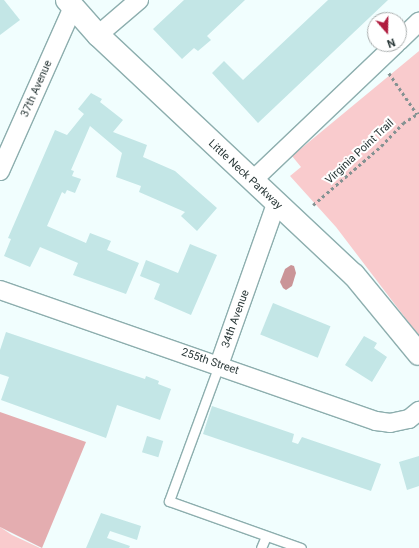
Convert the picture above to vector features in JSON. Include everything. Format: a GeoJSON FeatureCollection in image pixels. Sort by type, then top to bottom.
{"type":"FeatureCollection","features":[{"type":"Feature","properties":{"kind":"street"},"geometry":{"type":"LineString","coordinates":[[98,35],[139,0]]}},
{"type":"Feature","properties":{"kind":"street","name":"Little Neck Parkway"},"geometry":{"type":"LineString","coordinates":[[70,4],[98,35],[276,204],[354,275],[419,354]]}},
{"type":"Feature","properties":{"kind":"street","name":"37th Avenue"},"geometry":{"type":"LineString","coordinates":[[0,171],[70,4]]}},
{"type":"Feature","properties":{"kind":"street"},"geometry":{"type":"LineString","coordinates":[[407,33],[419,22]]}},
{"type":"Feature","properties":{"kind":"street"},"geometry":{"type":"LineString","coordinates":[[252,181],[388,52]]}},
{"type":"Feature","properties":{"kind":"street","name":"34th Avenue"},"geometry":{"type":"LineString","coordinates":[[219,365],[276,204]]}},
{"type":"Feature","properties":{"kind":"street","name":"255th Street"},"geometry":{"type":"LineString","coordinates":[[0,290],[219,365],[376,421],[390,423],[402,421],[419,411]]}},
{"type":"Feature","properties":{"kind":"lane","name":"34th Avenue"},"geometry":{"type":"LineString","coordinates":[[219,365],[169,501],[266,536]]}},
{"type":"Feature","properties":{"kind":"lane"},"geometry":{"type":"LineString","coordinates":[[262,548],[266,536],[301,548]]}},
{"type":"Feature","properties":{"kind":"path"},"geometry":{"type":"LineString","coordinates":[[380,60],[418,114]]}},
{"type":"Feature","properties":{"kind":"path","name":"Virginia Point Trail"},"geometry":{"type":"LineString","coordinates":[[313,205],[381,146],[403,123],[418,114]]}},
{"type":"Feature","properties":{"kind":"shaded area"},"geometry":{"type":"Polygon","coordinates":[[[419,51],[419,336],[336,227],[290,176],[301,167],[292,156],[419,51]]]}},
{"type":"Feature","properties":{"kind":"shaded area"},"geometry":{"type":"Polygon","coordinates":[[[291,265],[294,266],[296,273],[292,286],[286,290],[280,282],[285,269],[291,265]]]}},
{"type":"Feature","properties":{"kind":"shaded area"},"geometry":{"type":"Polygon","coordinates":[[[0,412],[86,442],[42,548],[0,527],[0,412]]]}},
{"type":"Feature","properties":{"kind":"shaded area"},"geometry":{"type":"Polygon","coordinates":[[[0,527],[12,535],[40,548],[0,548],[0,527]]]}},
{"type":"Feature","properties":{"kind":"building"},"geometry":{"type":"Polygon","coordinates":[[[0,0],[4,0],[20,20],[0,35],[0,0]]]}},
{"type":"Feature","properties":{"kind":"building"},"geometry":{"type":"Polygon","coordinates":[[[184,0],[245,0],[207,36],[211,40],[198,51],[194,48],[182,59],[153,29],[184,0]]]}},
{"type":"Feature","properties":{"kind":"building"},"geometry":{"type":"Polygon","coordinates":[[[328,0],[388,0],[375,12],[367,12],[367,20],[258,123],[212,73],[224,61],[243,80],[328,0]]]}},
{"type":"Feature","properties":{"kind":"building"},"geometry":{"type":"Polygon","coordinates":[[[91,93],[102,99],[100,102],[123,120],[113,132],[147,145],[143,157],[175,171],[217,208],[197,231],[181,216],[185,212],[139,192],[141,186],[116,177],[122,153],[90,126],[71,170],[74,171],[72,176],[81,179],[75,193],[67,190],[65,194],[62,192],[47,226],[86,243],[90,233],[111,241],[107,250],[139,263],[126,294],[73,275],[78,263],[40,247],[30,267],[4,256],[11,239],[8,238],[55,130],[67,135],[84,114],[78,109],[91,93]]]}},
{"type":"Feature","properties":{"kind":"building"},"geometry":{"type":"Polygon","coordinates":[[[190,244],[217,255],[191,315],[154,299],[160,284],[140,276],[146,260],[178,273],[190,244]]]}},
{"type":"Feature","properties":{"kind":"building"},"geometry":{"type":"Polygon","coordinates":[[[273,303],[330,326],[318,358],[260,335],[273,303]]]}},
{"type":"Feature","properties":{"kind":"building"},"geometry":{"type":"Polygon","coordinates":[[[6,332],[145,379],[146,376],[159,381],[158,384],[171,389],[160,420],[117,405],[106,438],[1,400],[9,377],[0,374],[0,350],[6,332]]]}},
{"type":"Feature","properties":{"kind":"building"},"geometry":{"type":"Polygon","coordinates":[[[364,336],[377,343],[374,348],[387,357],[372,382],[345,365],[364,336]]]}},
{"type":"Feature","properties":{"kind":"building"},"geometry":{"type":"Polygon","coordinates":[[[212,406],[294,434],[292,442],[298,444],[302,437],[381,464],[371,491],[203,434],[212,406]]]}},
{"type":"Feature","properties":{"kind":"building"},"geometry":{"type":"Polygon","coordinates":[[[147,436],[163,441],[158,457],[142,452],[147,436]]]}},
{"type":"Feature","properties":{"kind":"building"},"geometry":{"type":"Polygon","coordinates":[[[419,456],[419,486],[407,490],[399,462],[419,456]]]}},
{"type":"Feature","properties":{"kind":"building"},"geometry":{"type":"Polygon","coordinates":[[[101,513],[141,526],[137,540],[110,531],[107,538],[130,546],[129,548],[86,548],[101,513]]]}}]}
